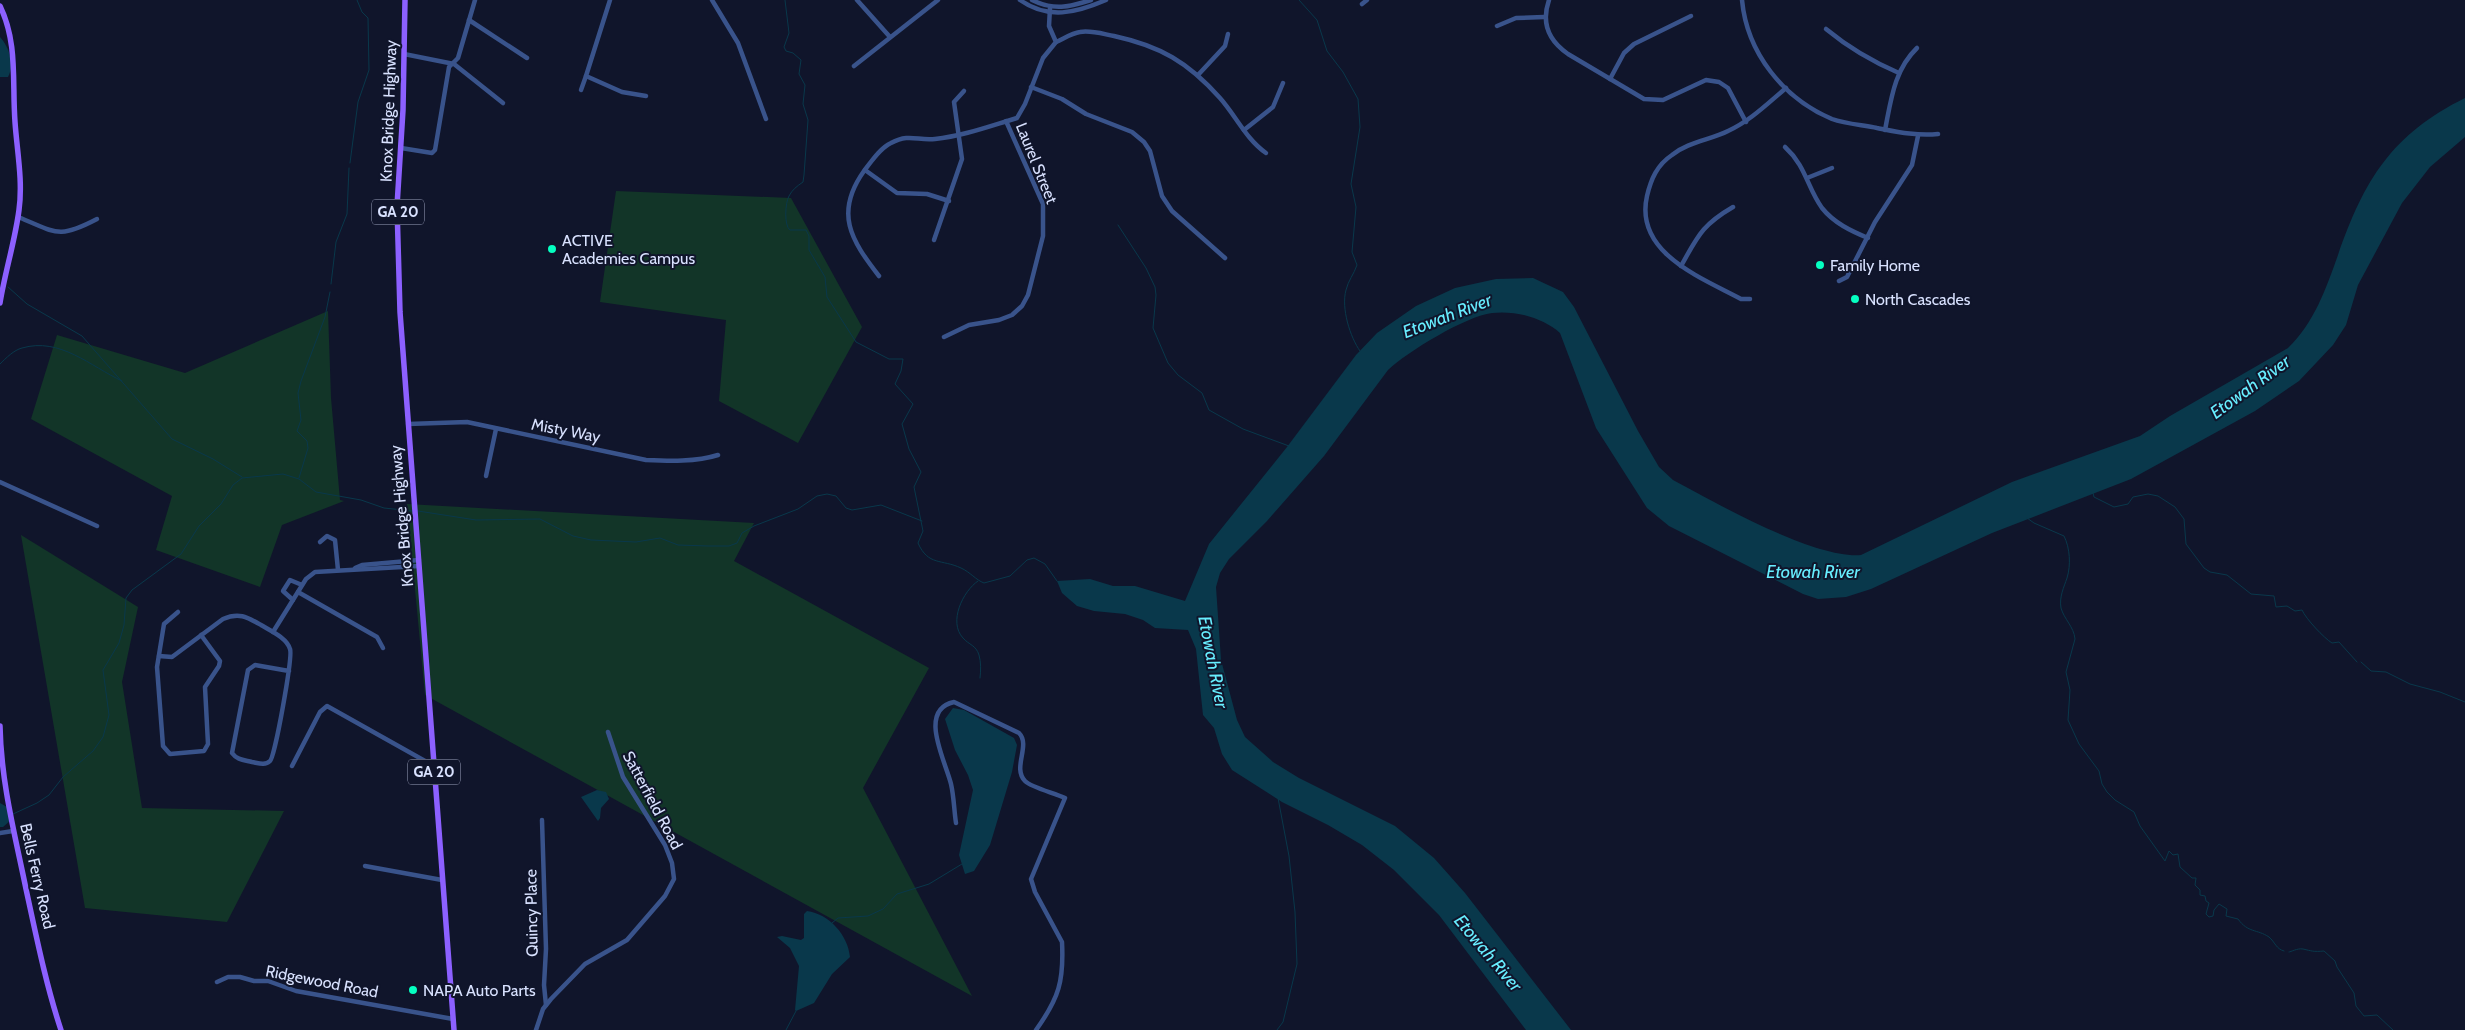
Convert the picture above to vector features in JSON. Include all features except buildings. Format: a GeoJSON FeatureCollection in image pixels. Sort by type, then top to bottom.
{"type":"FeatureCollection","features":[{"type":"Feature","properties":{"kind":"main road","name":"Knox Bridge Highway"},"geometry":{"type":"LineString","coordinates":[[405,0],[401,148],[397,206],[400,312],[454,1030]]}},
{"type":"Feature","properties":{"kind":"main road"},"geometry":{"type":"LineString","coordinates":[[0,6],[9,26],[13,49],[14,109],[19,179],[18,217],[0,303]]}},
{"type":"Feature","properties":{"kind":"main road","name":"Bells Ferry Road"},"geometry":{"type":"LineString","coordinates":[[0,726],[0,747],[13,831],[61,1030]]}},
{"type":"Feature","properties":{"kind":"street"},"geometry":{"type":"LineString","coordinates":[[401,148],[434,152],[449,67],[458,58],[475,0]]}},
{"type":"Feature","properties":{"kind":"street"},"geometry":{"type":"LineString","coordinates":[[581,90],[610,0]]}},
{"type":"Feature","properties":{"kind":"street"},"geometry":{"type":"LineString","coordinates":[[712,0],[738,43],[766,119]]}},
{"type":"Feature","properties":{"kind":"street"},"geometry":{"type":"LineString","coordinates":[[857,0],[890,38]]}},
{"type":"Feature","properties":{"kind":"street"},"geometry":{"type":"LineString","coordinates":[[854,66],[938,0]]}},
{"type":"Feature","properties":{"kind":"street"},"geometry":{"type":"LineString","coordinates":[[1020,0],[1041,11],[1065,8],[1092,0]]}},
{"type":"Feature","properties":{"kind":"street"},"geometry":{"type":"LineString","coordinates":[[1032,0],[1049,10],[1074,12],[1106,0]]}},
{"type":"Feature","properties":{"kind":"street"},"geometry":{"type":"LineString","coordinates":[[1362,4],[1367,0]]}},
{"type":"Feature","properties":{"kind":"street"},"geometry":{"type":"LineString","coordinates":[[1549,0],[1544,18],[1548,32],[1556,46],[1644,99],[1663,100],[1706,80],[1719,82],[1728,88],[1746,122]]}},
{"type":"Feature","properties":{"kind":"street"},"geometry":{"type":"LineString","coordinates":[[1742,0],[1744,20],[1757,50],[1775,78],[1802,104],[1834,120],[1918,136],[1938,134]]}},
{"type":"Feature","properties":{"kind":"street"},"geometry":{"type":"LineString","coordinates":[[1049,10],[1049,26],[1056,42]]}},
{"type":"Feature","properties":{"kind":"street"},"geometry":{"type":"LineString","coordinates":[[1610,79],[1624,54],[1634,44],[1691,16]]}},
{"type":"Feature","properties":{"kind":"street"},"geometry":{"type":"LineString","coordinates":[[1497,26],[1516,18],[1544,18]]}},
{"type":"Feature","properties":{"kind":"street"},"geometry":{"type":"LineString","coordinates":[[469,20],[526,58]]}},
{"type":"Feature","properties":{"kind":"street"},"geometry":{"type":"LineString","coordinates":[[1826,29],[1848,47],[1870,61],[1899,73]]}},
{"type":"Feature","properties":{"kind":"street"},"geometry":{"type":"LineString","coordinates":[[879,276],[859,250],[849,226],[848,207],[854,186],[865,170],[889,144],[912,136],[933,139],[958,135],[1017,118],[1043,58],[1056,42],[1079,32],[1098,32],[1144,43],[1167,54],[1198,75],[1222,100],[1254,145],[1266,153]]}},
{"type":"Feature","properties":{"kind":"street"},"geometry":{"type":"LineString","coordinates":[[1198,75],[1225,46],[1228,34]]}},
{"type":"Feature","properties":{"kind":"street"},"geometry":{"type":"LineString","coordinates":[[1885,130],[1899,73],[1906,58],[1917,48]]}},
{"type":"Feature","properties":{"kind":"street"},"geometry":{"type":"LineString","coordinates":[[404,54],[454,64],[503,103]]}},
{"type":"Feature","properties":{"kind":"street"},"geometry":{"type":"LineString","coordinates":[[586,76],[622,92],[646,96]]}},
{"type":"Feature","properties":{"kind":"street"},"geometry":{"type":"LineString","coordinates":[[1244,130],[1273,107],[1282,83]]}},
{"type":"Feature","properties":{"kind":"street"},"geometry":{"type":"LineString","coordinates":[[1031,87],[1062,99],[1086,114],[1132,132],[1144,142],[1150,151],[1162,196],[1172,211],[1225,258]]}},
{"type":"Feature","properties":{"kind":"street"},"geometry":{"type":"LineString","coordinates":[[1750,299],[1742,299],[1672,261],[1656,242],[1650,231],[1645,202],[1660,164],[1673,153],[1746,122],[1786,88]]}},
{"type":"Feature","properties":{"kind":"street"},"geometry":{"type":"LineString","coordinates":[[934,240],[962,159],[954,102],[964,91]]}},
{"type":"Feature","properties":{"kind":"street","name":"Laurel Street"},"geometry":{"type":"LineString","coordinates":[[944,337],[969,325],[999,320],[1012,315],[1022,306],[1028,295],[1043,236],[1043,204],[1006,121]]}},
{"type":"Feature","properties":{"kind":"street"},"geometry":{"type":"LineString","coordinates":[[1839,281],[1848,278],[1875,222],[1912,165],[1918,136]]}},
{"type":"Feature","properties":{"kind":"street"},"geometry":{"type":"LineString","coordinates":[[1785,148],[1797,158],[1822,208],[1841,226],[1868,238]]}},
{"type":"Feature","properties":{"kind":"street"},"geometry":{"type":"LineString","coordinates":[[1807,178],[1832,168]]}},
{"type":"Feature","properties":{"kind":"street"},"geometry":{"type":"LineString","coordinates":[[865,170],[897,193],[927,194],[949,201]]}},
{"type":"Feature","properties":{"kind":"street"},"geometry":{"type":"LineString","coordinates":[[1681,266],[1701,230],[1711,220],[1733,207]]}},
{"type":"Feature","properties":{"kind":"street"},"geometry":{"type":"LineString","coordinates":[[18,217],[54,232],[74,230],[97,219]]}},
{"type":"Feature","properties":{"kind":"street","name":"Misty Way"},"geometry":{"type":"LineString","coordinates":[[408,424],[467,422],[646,460],[667,461],[709,458],[718,455]]}},
{"type":"Feature","properties":{"kind":"street"},"geometry":{"type":"LineString","coordinates":[[486,476],[496,429]]}},
{"type":"Feature","properties":{"kind":"street"},"geometry":{"type":"LineString","coordinates":[[0,482],[97,526]]}},
{"type":"Feature","properties":{"kind":"street"},"geometry":{"type":"LineString","coordinates":[[320,542],[327,536],[335,540],[338,570]]}},
{"type":"Feature","properties":{"kind":"street"},"geometry":{"type":"LineString","coordinates":[[273,632],[302,585],[315,572],[355,568],[362,565],[419,563]]}},
{"type":"Feature","properties":{"kind":"street"},"geometry":{"type":"LineString","coordinates":[[293,600],[283,591],[287,583],[290,580],[302,585]]}},
{"type":"Feature","properties":{"kind":"street"},"geometry":{"type":"LineString","coordinates":[[298,592],[377,637],[383,648]]}},
{"type":"Feature","properties":{"kind":"street"},"geometry":{"type":"LineString","coordinates":[[178,612],[164,624],[157,667],[163,746],[170,754],[204,751],[208,744],[205,687],[219,666],[220,661],[201,635]]}},
{"type":"Feature","properties":{"kind":"street"},"geometry":{"type":"LineString","coordinates":[[159,656],[172,657],[223,619],[239,614],[273,632],[290,647],[292,654],[289,671],[273,757],[270,762],[262,764],[239,759],[232,752],[248,670],[255,665],[289,671]]}},
{"type":"Feature","properties":{"kind":"street"},"geometry":{"type":"LineString","coordinates":[[956,823],[952,789],[937,741],[935,724],[938,711],[948,704],[962,704],[1018,733],[1023,741],[1021,764],[1022,774],[1026,781],[1065,798],[1031,879],[1035,892],[1062,942],[1063,950],[1060,990],[1036,1030]]}},
{"type":"Feature","properties":{"kind":"street"},"geometry":{"type":"LineString","coordinates":[[292,766],[320,712],[326,706],[434,766]]}},
{"type":"Feature","properties":{"kind":"street","name":"Satterfield Road"},"geometry":{"type":"LineString","coordinates":[[536,1030],[546,1005],[585,964],[627,940],[665,896],[674,879],[672,864],[665,845],[623,777],[608,732]]}},
{"type":"Feature","properties":{"kind":"street","name":"Quincy Place"},"geometry":{"type":"LineString","coordinates":[[542,820],[546,949],[544,985],[546,1005]]}},
{"type":"Feature","properties":{"kind":"street"},"geometry":{"type":"LineString","coordinates":[[0,833],[13,831]]}},
{"type":"Feature","properties":{"kind":"street"},"geometry":{"type":"LineString","coordinates":[[365,866],[442,880]]}},
{"type":"Feature","properties":{"kind":"street","name":"Ridgewood Road"},"geometry":{"type":"LineString","coordinates":[[217,982],[228,977],[240,976],[254,981],[268,981],[296,991],[453,1019]]}},
{"type":"Feature","properties":{"kind":"green space"},"geometry":{"type":"Polygon","coordinates":[[[616,191],[791,198],[862,327],[798,443],[719,401],[726,320],[600,302],[616,191]]]}},
{"type":"Feature","properties":{"kind":"green space"},"geometry":{"type":"Polygon","coordinates":[[[328,311],[331,398],[340,500],[344,501],[282,525],[260,587],[156,550],[172,496],[31,419],[57,335],[185,373],[328,311]]]}},
{"type":"Feature","properties":{"kind":"green space"},"geometry":{"type":"Polygon","coordinates":[[[407,504],[754,523],[734,561],[929,668],[863,788],[972,996],[425,695],[407,504]]]}},
{"type":"Feature","properties":{"kind":"green space"},"geometry":{"type":"Polygon","coordinates":[[[21,535],[138,607],[122,682],[142,808],[284,811],[227,922],[85,908],[21,535]]]}},
{"type":"Feature","properties":{"kind":"water"},"geometry":{"type":"Polygon","coordinates":[[[0,37],[6,46],[11,61],[8,77],[0,77],[0,37]]]}},
{"type":"Feature","properties":{"kind":"water","name":"Etowah River"},"geometry":{"type":"Polygon","coordinates":[[[2465,98],[2465,137],[2430,167],[2402,203],[2358,285],[2346,325],[2333,345],[2299,381],[2255,411],[2131,479],[1992,533],[1871,589],[1846,597],[1818,599],[1803,594],[1669,526],[1647,508],[1596,428],[1560,333],[1537,319],[1501,312],[1481,316],[1437,336],[1388,370],[1324,456],[1267,521],[1229,559],[1220,573],[1216,587],[1221,660],[1237,720],[1245,737],[1273,762],[1299,778],[1395,826],[1434,858],[1465,893],[1571,1030],[1526,1030],[1439,915],[1394,870],[1362,845],[1328,825],[1282,802],[1232,770],[1222,754],[1214,728],[1203,715],[1196,649],[1188,630],[1155,628],[1143,620],[1125,614],[1094,611],[1077,606],[1062,593],[1057,581],[1090,579],[1113,586],[1135,586],[1185,601],[1209,544],[1287,447],[1356,355],[1377,333],[1416,306],[1455,288],[1496,279],[1533,278],[1563,292],[1574,307],[1638,431],[1659,467],[1673,480],[1765,528],[1792,539],[1841,554],[1861,555],[2012,482],[2140,436],[2170,416],[2288,348],[2312,317],[2359,204],[2370,182],[2384,162],[2418,127],[2465,98]]]}},
{"type":"Feature","properties":{"kind":"water"},"geometry":{"type":"Polygon","coordinates":[[[953,708],[964,710],[1014,738],[1017,745],[1012,772],[990,845],[974,871],[965,874],[959,855],[973,790],[968,775],[955,750],[945,719],[953,708]]]}},
{"type":"Feature","properties":{"kind":"water"},"geometry":{"type":"Polygon","coordinates":[[[597,790],[606,792],[609,799],[601,808],[598,821],[581,797],[597,790]]]}},
{"type":"Feature","properties":{"kind":"water"},"geometry":{"type":"Polygon","coordinates":[[[0,803],[7,807],[11,820],[3,827],[0,827],[0,803]]]}},
{"type":"Feature","properties":{"kind":"water"},"geometry":{"type":"Polygon","coordinates":[[[807,911],[823,916],[836,927],[846,941],[850,957],[832,974],[814,1003],[796,1011],[799,966],[790,948],[777,937],[782,936],[801,940],[804,938],[804,914],[807,911]]]}},
{"type":"Feature","properties":{"kind":"waterway"},"geometry":{"type":"LineString","coordinates":[[350,163],[358,102],[369,70],[368,18],[362,12],[357,0]]}},
{"type":"Feature","properties":{"kind":"waterway"},"geometry":{"type":"LineString","coordinates":[[785,0],[789,33],[784,47],[786,51],[793,53],[801,60],[799,74],[805,85],[803,104],[808,120],[803,182],[793,190],[788,199],[787,224],[790,230],[806,230],[809,236],[809,250],[825,277],[827,297],[856,342],[889,359],[903,359],[901,371],[895,384],[913,404],[902,424],[909,449],[921,472],[914,487],[923,531],[918,543],[931,559],[961,568],[984,583],[1010,576],[1027,560],[1034,558],[1045,564],[1057,581]]}},
{"type":"Feature","properties":{"kind":"waterway"},"geometry":{"type":"LineString","coordinates":[[1299,0],[1317,20],[1327,51],[1343,72],[1358,99],[1360,127],[1351,184],[1356,207],[1352,252],[1357,265],[1347,287],[1345,305],[1350,330],[1360,351]]}},
{"type":"Feature","properties":{"kind":"waterway"},"geometry":{"type":"LineString","coordinates":[[331,284],[336,242],[347,214],[349,168]]}},
{"type":"Feature","properties":{"kind":"waterway"},"geometry":{"type":"LineString","coordinates":[[1118,225],[1146,268],[1155,287],[1153,328],[1168,363],[1178,375],[1202,393],[1209,410],[1243,429],[1289,446]]}},
{"type":"Feature","properties":{"kind":"waterway"},"geometry":{"type":"LineString","coordinates":[[8,287],[27,304],[82,336],[172,439],[213,459],[242,477]]}},
{"type":"Feature","properties":{"kind":"waterway"},"geometry":{"type":"LineString","coordinates":[[299,478],[308,448],[307,441],[297,431],[301,420],[298,393],[325,317],[330,292]]}},
{"type":"Feature","properties":{"kind":"waterway"},"geometry":{"type":"LineString","coordinates":[[0,364],[10,354],[19,349],[49,346],[74,355],[122,381]]}},
{"type":"Feature","properties":{"kind":"waterway"},"geometry":{"type":"LineString","coordinates":[[13,814],[49,795],[63,777],[93,751],[103,737],[109,715],[103,670],[119,643],[124,625],[126,598],[132,590],[181,554],[199,526],[221,504],[233,485],[242,478],[283,474],[299,479],[316,492],[361,500],[384,508],[412,511]]}},
{"type":"Feature","properties":{"kind":"waterway"},"geometry":{"type":"LineString","coordinates":[[2093,493],[2094,497],[2114,507],[2128,504],[2133,497],[2148,494],[2158,496],[2175,507],[2184,519],[2186,544],[2204,568],[2210,572],[2227,575],[2251,594],[2274,596],[2276,607],[2287,606],[2295,611],[2302,610],[2324,637],[2332,643],[2339,642],[2357,662]]}},
{"type":"Feature","properties":{"kind":"waterway"},"geometry":{"type":"LineString","coordinates":[[418,511],[476,520],[540,519],[573,536],[591,540],[636,542],[660,538],[678,545],[708,546],[729,546],[737,543],[742,533],[754,526],[798,509],[817,496],[827,494],[836,496],[846,508],[852,510],[881,505],[922,521]]}},
{"type":"Feature","properties":{"kind":"waterway"},"geometry":{"type":"LineString","coordinates":[[2027,518],[2064,536],[2068,546],[2069,568],[2061,596],[2062,612],[2073,631],[2075,639],[2066,672],[2070,690],[2068,720],[2079,744],[2099,771],[2102,784],[2115,800],[2134,812],[2140,826],[2165,861],[2169,851],[2173,855],[2178,854],[2180,867],[2192,878],[2196,878],[2195,885],[2200,890],[2200,895],[2205,896],[2206,901],[2209,903],[2206,914],[2209,917],[2213,916],[2214,910],[2219,904],[2227,909],[2226,916],[2238,919],[2245,927],[2269,937],[2277,947],[2284,951]]}},
{"type":"Feature","properties":{"kind":"waterway"},"geometry":{"type":"LineString","coordinates":[[978,581],[967,592],[959,607],[957,624],[963,638],[978,652],[980,658],[980,678]]}},
{"type":"Feature","properties":{"kind":"waterway"},"geometry":{"type":"LineString","coordinates":[[2361,662],[2371,671],[2386,672],[2410,684],[2440,692],[2465,702]]}},
{"type":"Feature","properties":{"kind":"waterway"},"geometry":{"type":"LineString","coordinates":[[1277,1030],[1283,1022],[1297,964],[1295,912],[1289,856],[1278,798]]}},
{"type":"Feature","properties":{"kind":"waterway"},"geometry":{"type":"LineString","coordinates":[[832,923],[838,918],[868,916],[883,909],[897,894],[929,884],[962,864]]}},
{"type":"Feature","properties":{"kind":"waterway"},"geometry":{"type":"LineString","coordinates":[[2289,952],[2301,949],[2324,951],[2335,961],[2354,993],[2356,1006],[2364,1016],[2377,1015],[2393,1030]]}},
{"type":"Feature","properties":{"kind":"waterway"},"geometry":{"type":"LineString","coordinates":[[786,1030],[796,1011]]}},
{"type":"Feature","properties":{"kind":"place","name":"ACTIVE Academies Campus"},"geometry":{"type":"Point","coordinates":[552,249]}},
{"type":"Feature","properties":{"kind":"place","name":"Family Home"},"geometry":{"type":"Point","coordinates":[1820,265]}},
{"type":"Feature","properties":{"kind":"place","name":"North Cascades"},"geometry":{"type":"Point","coordinates":[1855,299]}},
{"type":"Feature","properties":{"kind":"place","name":"NAPA Auto Parts"},"geometry":{"type":"Point","coordinates":[413,990]}}]}
